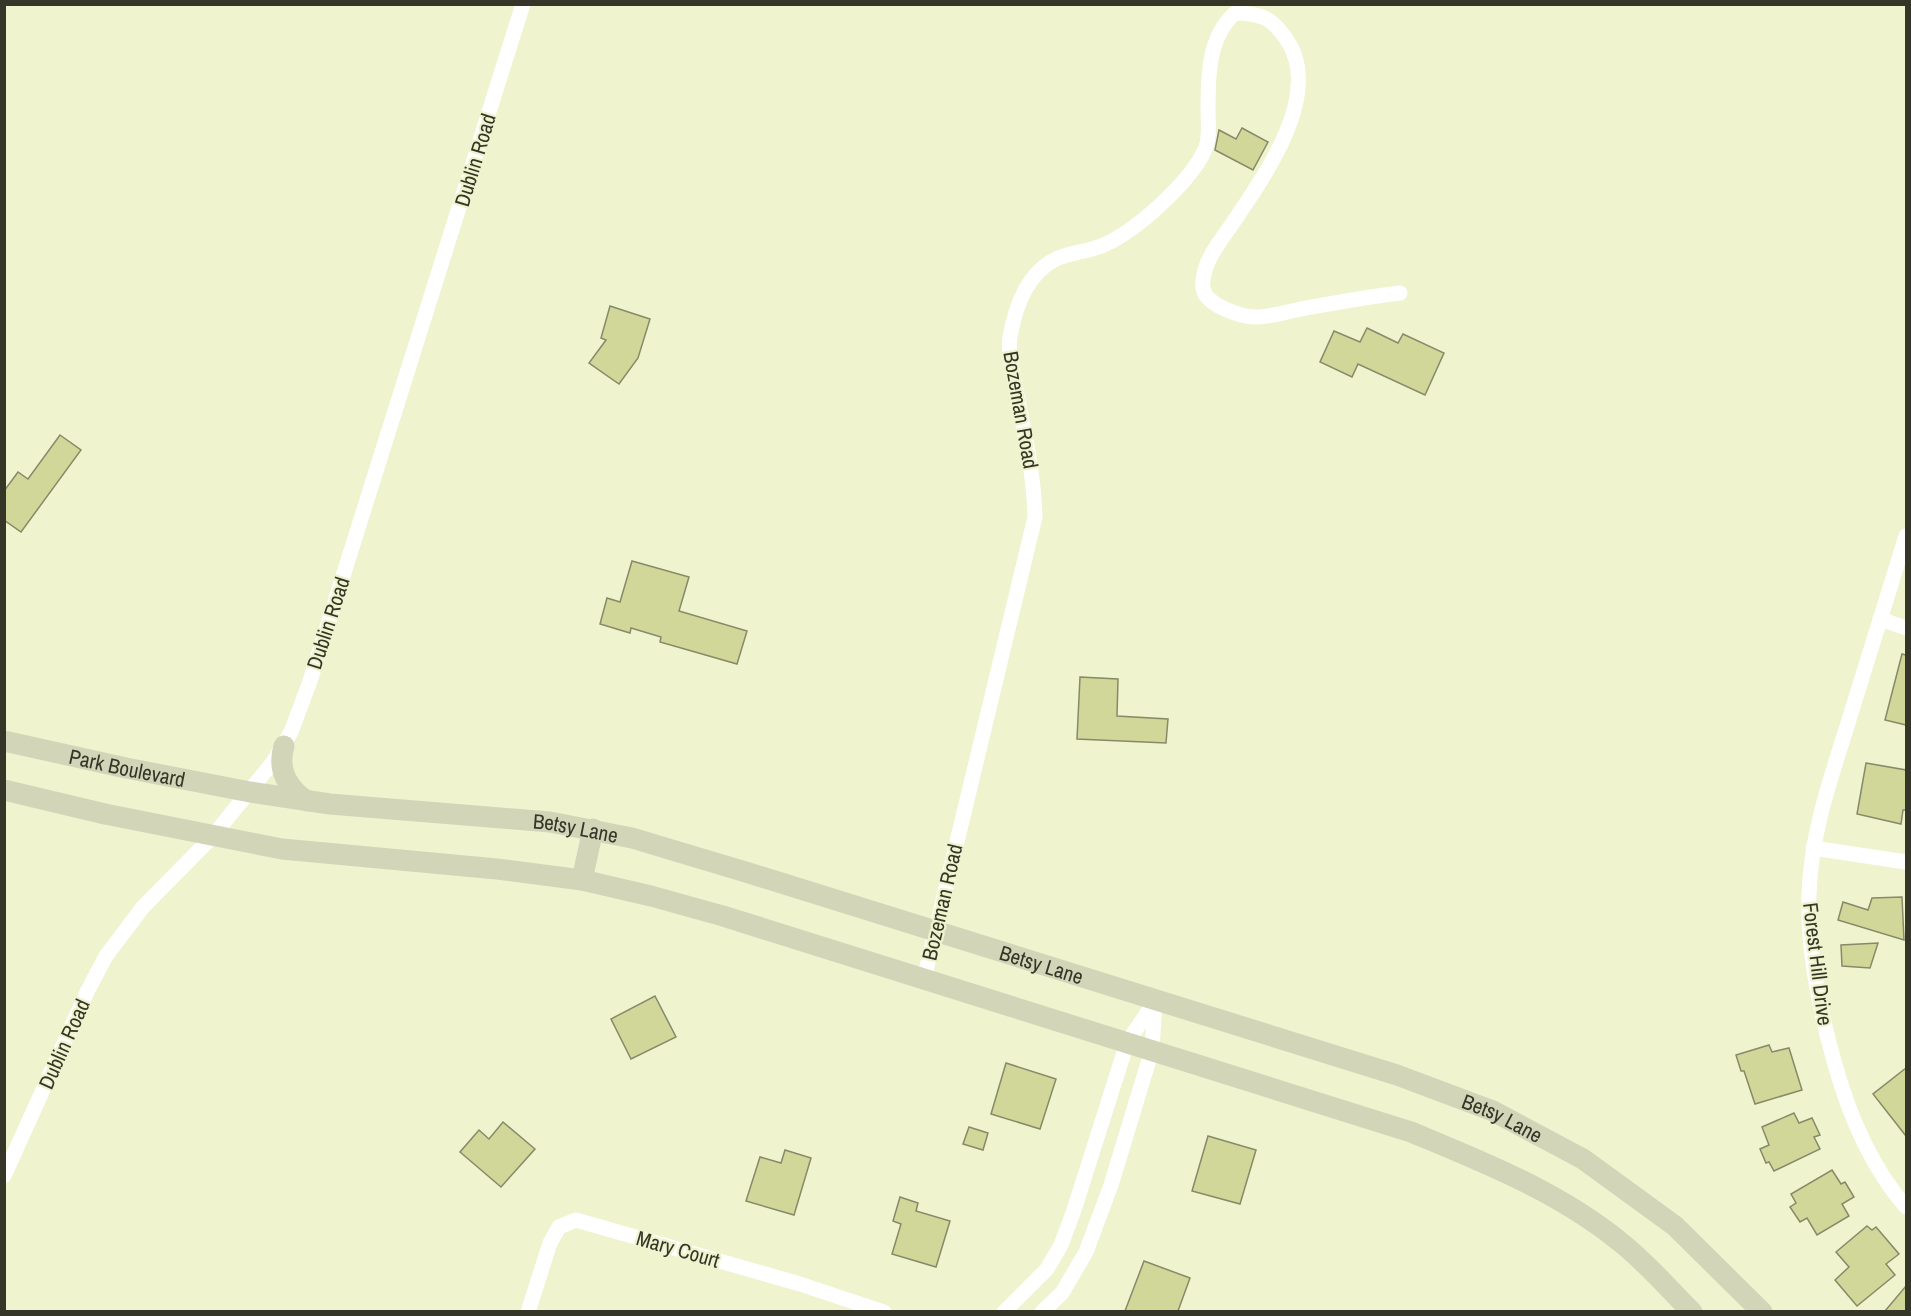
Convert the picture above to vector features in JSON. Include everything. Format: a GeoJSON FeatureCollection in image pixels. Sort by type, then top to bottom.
{"type":"FeatureCollection","features":[{"type":"Feature","properties":{"kind":"main road","name":"Park Boulevard"},"geometry":{"type":"LineString","coordinates":[[4,741],[250,792]]}},
{"type":"Feature","properties":{"kind":"main road"},"geometry":{"type":"LineString","coordinates":[[284,746],[281,762],[284,778],[296,794],[307,801]]}},
{"type":"Feature","properties":{"kind":"main road"},"geometry":{"type":"LineString","coordinates":[[4,790],[105,814],[282,849],[497,869],[582,880],[723,916],[1411,1132],[1498,1169],[1556,1198],[1620,1241],[1692,1311]]}},
{"type":"Feature","properties":{"kind":"main road","name":"Betsy Lane"},"geometry":{"type":"LineString","coordinates":[[250,792],[330,804],[488,815],[550,822],[632,838],[1397,1075],[1492,1111],[1583,1159],[1676,1226],[1762,1311]]}},
{"type":"Feature","properties":{"kind":"main road"},"geometry":{"type":"LineString","coordinates":[[582,880],[593,829]]}},
{"type":"Feature","properties":{"kind":"street","name":"Dublin Road"},"geometry":{"type":"LineString","coordinates":[[4,1176],[88,990],[106,956],[143,907],[213,836],[250,792],[284,746],[298,715],[523,4]]}},
{"type":"Feature","properties":{"kind":"street","name":"Bozeman Road"},"geometry":{"type":"LineString","coordinates":[[924,979],[1035,517],[1034,483],[1015,382],[1010,340],[1017,306],[1031,279],[1054,260],[1106,244],[1135,227],[1173,193],[1193,168],[1206,146],[1208,92],[1214,44],[1223,24],[1235,13],[1254,13],[1269,20],[1281,31],[1295,54],[1298,81],[1294,111],[1272,162],[1205,269],[1203,289],[1210,301],[1232,312],[1256,317],[1400,293]]}},
{"type":"Feature","properties":{"kind":"street","name":"Forest Hill Drive"},"geometry":{"type":"LineString","coordinates":[[1904,1198],[1876,1162],[1841,1086],[1816,981],[1809,915],[1813,848],[1818,820],[1906,536]]}},
{"type":"Feature","properties":{"kind":"street"},"geometry":{"type":"LineString","coordinates":[[1880,619],[1906,628]]}},
{"type":"Feature","properties":{"kind":"street"},"geometry":{"type":"LineString","coordinates":[[1813,848],[1906,862]]}},
{"type":"Feature","properties":{"kind":"street"},"geometry":{"type":"LineString","coordinates":[[1004,1311],[1047,1269],[1061,1245],[1127,1043],[1155,1001]]}},
{"type":"Feature","properties":{"kind":"street"},"geometry":{"type":"LineString","coordinates":[[1042,1311],[1062,1293],[1086,1252],[1111,1185],[1152,1050],[1155,1001]]}},
{"type":"Feature","properties":{"kind":"street"},"geometry":{"type":"LineString","coordinates":[[1098,1136],[1124,1143]]}},
{"type":"Feature","properties":{"kind":"street","name":"Mary Court"},"geometry":{"type":"LineString","coordinates":[[528,1311],[550,1243],[559,1227],[576,1220],[800,1284],[884,1311]]}},
{"type":"Feature","properties":{"kind":"street"},"geometry":{"type":"LineString","coordinates":[[1052,1260],[1072,1275]]}},
{"type":"Feature","properties":{"kind":"building"},"geometry":{"type":"Polygon","coordinates":[[[1242,128],[1268,142],[1253,170],[1215,150],[1219,130],[1236,139],[1242,128]]]}},
{"type":"Feature","properties":{"kind":"building"},"geometry":{"type":"Polygon","coordinates":[[[610,306],[650,319],[638,358],[619,384],[589,363],[606,340],[601,338],[610,306]]]}},
{"type":"Feature","properties":{"kind":"building"},"geometry":{"type":"Polygon","coordinates":[[[1367,328],[1398,343],[1403,334],[1444,353],[1425,395],[1358,364],[1352,377],[1320,362],[1334,331],[1360,342],[1367,328]]]}},
{"type":"Feature","properties":{"kind":"building"},"geometry":{"type":"Polygon","coordinates":[[[60,435],[81,450],[21,532],[4,520],[4,491],[18,472],[28,479],[60,435]]]}},
{"type":"Feature","properties":{"kind":"building"},"geometry":{"type":"Polygon","coordinates":[[[632,561],[689,577],[679,611],[747,631],[737,664],[660,642],[661,637],[631,628],[630,633],[600,624],[607,598],[620,602],[632,561]]]}},
{"type":"Feature","properties":{"kind":"building"},"geometry":{"type":"Polygon","coordinates":[[[1902,654],[1906,655],[1906,725],[1885,720],[1902,654]]]}},
{"type":"Feature","properties":{"kind":"building"},"geometry":{"type":"Polygon","coordinates":[[[1080,677],[1118,679],[1117,716],[1168,719],[1166,743],[1077,739],[1080,677]]]}},
{"type":"Feature","properties":{"kind":"building"},"geometry":{"type":"Polygon","coordinates":[[[1866,763],[1906,770],[1906,810],[1903,810],[1901,824],[1857,814],[1866,763]]]}},
{"type":"Feature","properties":{"kind":"building"},"geometry":{"type":"Polygon","coordinates":[[[1902,897],[1904,940],[1838,920],[1843,902],[1868,910],[1872,898],[1902,897]]]}},
{"type":"Feature","properties":{"kind":"building"},"geometry":{"type":"Polygon","coordinates":[[[1878,943],[1870,968],[1842,966],[1841,945],[1878,943]]]}},
{"type":"Feature","properties":{"kind":"building"},"geometry":{"type":"Polygon","coordinates":[[[655,996],[676,1037],[631,1059],[611,1019],[655,996]]]}},
{"type":"Feature","properties":{"kind":"building"},"geometry":{"type":"Polygon","coordinates":[[[1769,1045],[1772,1052],[1789,1048],[1802,1090],[1755,1104],[1736,1055],[1769,1045]]]}},
{"type":"Feature","properties":{"kind":"building"},"geometry":{"type":"Polygon","coordinates":[[[1006,1063],[1056,1079],[1040,1129],[991,1114],[1006,1063]]]}},
{"type":"Feature","properties":{"kind":"building"},"geometry":{"type":"Polygon","coordinates":[[[1906,1068],[1906,1136],[1873,1094],[1906,1068]]]}},
{"type":"Feature","properties":{"kind":"building"},"geometry":{"type":"Polygon","coordinates":[[[1794,1113],[1799,1123],[1812,1118],[1820,1135],[1814,1137],[1820,1149],[1774,1171],[1769,1162],[1766,1163],[1760,1149],[1769,1145],[1762,1127],[1794,1113]]]}},
{"type":"Feature","properties":{"kind":"building"},"geometry":{"type":"Polygon","coordinates":[[[503,1122],[535,1149],[501,1187],[460,1152],[479,1130],[489,1139],[503,1122]]]}},
{"type":"Feature","properties":{"kind":"building"},"geometry":{"type":"Polygon","coordinates":[[[969,1127],[988,1133],[983,1150],[963,1144],[969,1127]]]}},
{"type":"Feature","properties":{"kind":"building"},"geometry":{"type":"Polygon","coordinates":[[[1208,1136],[1256,1150],[1240,1204],[1192,1191],[1208,1136]]]}},
{"type":"Feature","properties":{"kind":"building"},"geometry":{"type":"Polygon","coordinates":[[[785,1150],[811,1158],[794,1215],[746,1201],[760,1157],[781,1163],[785,1150]]]}},
{"type":"Feature","properties":{"kind":"building"},"geometry":{"type":"Polygon","coordinates":[[[1832,1170],[1841,1184],[1845,1182],[1854,1197],[1842,1204],[1849,1216],[1817,1235],[1807,1218],[1800,1222],[1790,1207],[1796,1203],[1791,1194],[1832,1170]]]}},
{"type":"Feature","properties":{"kind":"building"},"geometry":{"type":"Polygon","coordinates":[[[900,1197],[918,1203],[916,1211],[950,1221],[936,1267],[892,1254],[901,1224],[893,1221],[900,1197]]]}},
{"type":"Feature","properties":{"kind":"building"},"geometry":{"type":"Polygon","coordinates":[[[1867,1226],[1872,1230],[1876,1227],[1899,1254],[1886,1264],[1895,1275],[1857,1306],[1835,1280],[1849,1267],[1836,1252],[1867,1226]]]}},
{"type":"Feature","properties":{"kind":"building"},"geometry":{"type":"Polygon","coordinates":[[[1144,1261],[1190,1278],[1178,1311],[1125,1311],[1144,1261]]]}},
{"type":"Feature","properties":{"kind":"building"},"geometry":{"type":"Polygon","coordinates":[[[1906,1286],[1906,1311],[1885,1311],[1906,1286]]]}}]}
